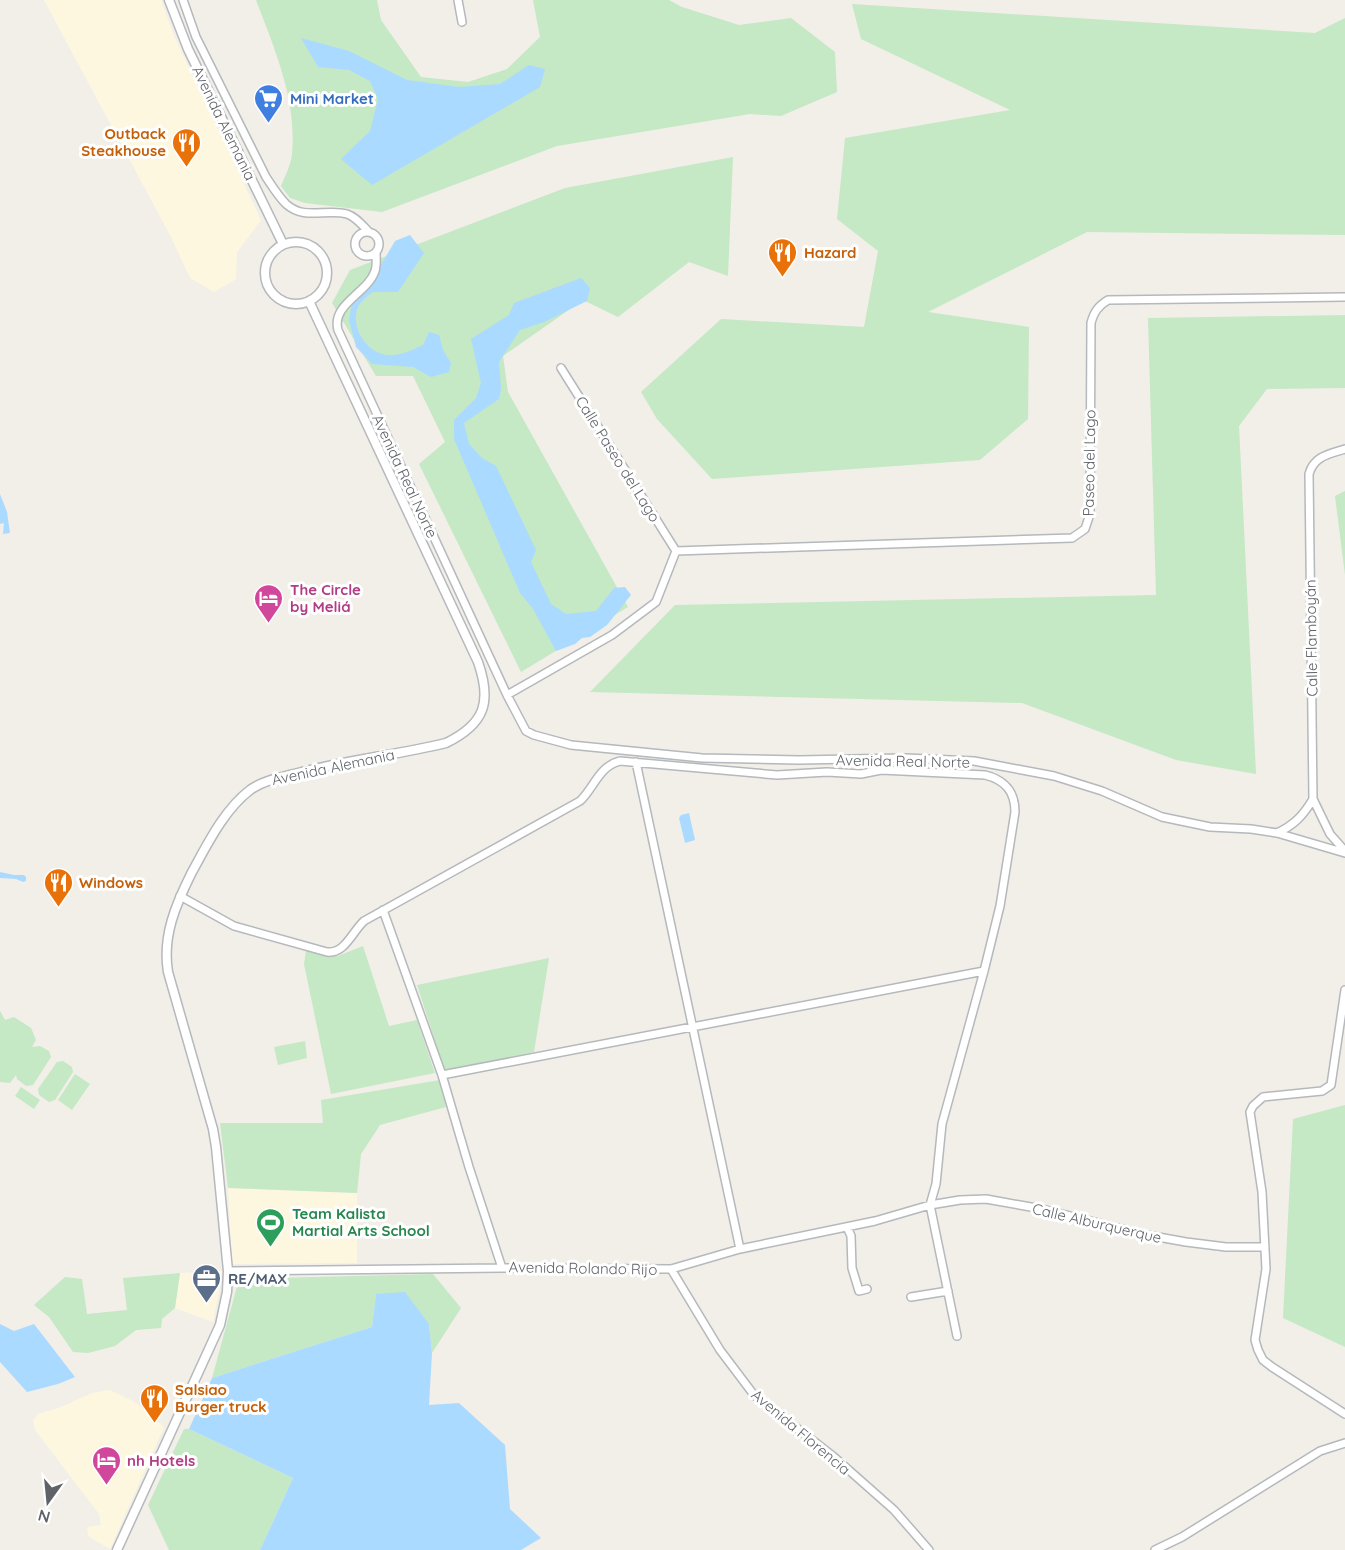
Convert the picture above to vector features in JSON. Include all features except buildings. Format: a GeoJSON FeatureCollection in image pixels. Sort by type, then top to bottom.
{"type":"FeatureCollection","features":[{"type":"Feature","properties":{"kind":"street","name":"Avenida Alemania"},"geometry":{"type":"LineString","coordinates":[[169,0],[188,49],[283,244]]}},
{"type":"Feature","properties":{"kind":"street"},"geometry":{"type":"LineString","coordinates":[[183,0],[196,37],[266,177],[277,193],[287,205],[297,211],[307,214],[343,213],[358,221],[378,239],[379,248],[367,256]]}},
{"type":"Feature","properties":{"kind":"street"},"geometry":{"type":"LineString","coordinates":[[458,0],[462,22]]}},
{"type":"Feature","properties":{"kind":"street"},"geometry":{"type":"LineString","coordinates":[[358,221],[359,234],[355,243],[356,248],[376,263]]}},
{"type":"Feature","properties":{"kind":"street"},"geometry":{"type":"LineString","coordinates":[[359,234],[369,232]]}},
{"type":"Feature","properties":{"kind":"street"},"geometry":{"type":"LineString","coordinates":[[301,242],[309,245],[322,257],[326,266],[326,283],[316,297],[309,301],[301,304],[284,302],[270,291],[264,273],[269,256],[283,244],[301,242]]}},
{"type":"Feature","properties":{"kind":"street","name":"Avenida Real Norte"},"geometry":{"type":"LineString","coordinates":[[376,252],[372,277],[338,314],[336,325],[507,695],[526,731],[571,745],[702,758],[799,760],[905,758],[974,761],[1054,776],[1102,791],[1162,817],[1210,827],[1277,833],[1345,852]]}},
{"type":"Feature","properties":{"kind":"street","name":"Paseo del Lago"},"geometry":{"type":"LineString","coordinates":[[676,551],[1072,538],[1085,529],[1090,514],[1091,322],[1096,309],[1108,300],[1345,297]]}},
{"type":"Feature","properties":{"kind":"street","name":"Avenida Alemania"},"geometry":{"type":"LineString","coordinates":[[117,1550],[220,1325],[227,1292],[228,1271],[223,1207],[213,1129],[165,958],[166,944],[180,896],[216,828],[241,798],[253,788],[281,777],[320,767],[446,743],[461,736],[475,723],[486,697],[478,662],[309,301]]}},
{"type":"Feature","properties":{"kind":"street","name":"Calle Paseo del Lago"},"geometry":{"type":"LineString","coordinates":[[561,368],[676,551]]}},
{"type":"Feature","properties":{"kind":"street","name":"Calle Flamboyán"},"geometry":{"type":"LineString","coordinates":[[1313,799],[1309,474],[1316,460],[1324,455],[1345,449]]}},
{"type":"Feature","properties":{"kind":"street"},"geometry":{"type":"LineString","coordinates":[[507,695],[612,635],[656,602],[676,551]]}},
{"type":"Feature","properties":{"kind":"street"},"geometry":{"type":"LineString","coordinates":[[180,896],[234,926],[331,952],[339,950],[357,927],[383,910],[580,801],[588,794],[604,768],[611,763],[636,762],[777,775],[827,772],[861,774],[881,770],[996,777],[1011,791],[1015,801],[1015,812],[1000,906],[942,1124],[936,1184],[930,1205],[957,1336]]}},
{"type":"Feature","properties":{"kind":"street"},"geometry":{"type":"LineString","coordinates":[[636,762],[740,1249]]}},
{"type":"Feature","properties":{"kind":"street"},"geometry":{"type":"LineString","coordinates":[[1277,833],[1292,826],[1305,813],[1313,799]]}},
{"type":"Feature","properties":{"kind":"street"},"geometry":{"type":"LineString","coordinates":[[1313,799],[1330,834],[1345,852]]}},
{"type":"Feature","properties":{"kind":"street"},"geometry":{"type":"LineString","coordinates":[[383,910],[442,1075],[502,1268]]}},
{"type":"Feature","properties":{"kind":"street"},"geometry":{"type":"LineString","coordinates":[[442,1075],[984,971]]}},
{"type":"Feature","properties":{"kind":"street"},"geometry":{"type":"LineString","coordinates":[[1345,990],[1331,1085],[1322,1092],[1263,1097],[1250,1112],[1262,1192],[1266,1269],[1256,1329],[1255,1340],[1258,1350],[1263,1360],[1272,1367],[1345,1414]]}},
{"type":"Feature","properties":{"kind":"street","name":"Calle Alburquerque"},"geometry":{"type":"LineString","coordinates":[[930,1205],[986,1199],[1042,1209],[1147,1235],[1186,1242],[1226,1247],[1265,1247]]}},
{"type":"Feature","properties":{"kind":"street","name":"Avenida Rolando Rijo"},"geometry":{"type":"LineString","coordinates":[[228,1271],[671,1269],[740,1249],[847,1227],[930,1205]]}},
{"type":"Feature","properties":{"kind":"street"},"geometry":{"type":"LineString","coordinates":[[847,1227],[851,1236],[852,1268],[859,1291],[867,1289]]}},
{"type":"Feature","properties":{"kind":"street","name":"Avenida Florencia"},"geometry":{"type":"LineString","coordinates":[[671,1269],[720,1350],[754,1395],[834,1457],[894,1510],[929,1550]]}},
{"type":"Feature","properties":{"kind":"street"},"geometry":{"type":"LineString","coordinates":[[911,1297],[948,1291]]}},
{"type":"Feature","properties":{"kind":"street"},"geometry":{"type":"LineString","coordinates":[[1155,1550],[1182,1537],[1320,1451],[1345,1443]]}},
{"type":"Feature","properties":{"kind":"shaded area"},"geometry":{"type":"Polygon","coordinates":[[[44,0],[161,0],[174,36],[261,220],[237,252],[236,279],[214,292],[190,278],[171,237],[44,0]]]}},
{"type":"Feature","properties":{"kind":"shaded area"},"geometry":{"type":"Polygon","coordinates":[[[228,1188],[357,1193],[357,1263],[232,1264],[228,1188]]]}},
{"type":"Feature","properties":{"kind":"shaded area"},"geometry":{"type":"Polygon","coordinates":[[[223,1271],[213,1322],[175,1308],[180,1273],[223,1271]]]}},
{"type":"Feature","properties":{"kind":"shaded area"},"geometry":{"type":"Polygon","coordinates":[[[110,1390],[135,1402],[164,1427],[110,1549],[88,1536],[87,1527],[101,1525],[99,1514],[35,1430],[33,1421],[38,1414],[61,1407],[92,1393],[110,1390]]]}},
{"type":"Feature","properties":{"kind":"green space"},"geometry":{"type":"Polygon","coordinates":[[[256,0],[377,0],[381,20],[421,77],[468,82],[507,69],[540,37],[533,0],[669,0],[682,7],[739,25],[791,18],[835,52],[837,92],[781,116],[750,114],[557,146],[382,212],[305,203],[290,198],[281,186],[292,154],[291,114],[283,76],[256,0]]]}},
{"type":"Feature","properties":{"kind":"green space"},"geometry":{"type":"Polygon","coordinates":[[[852,4],[1315,33],[1345,18],[1345,235],[1087,232],[928,312],[1029,327],[1028,419],[980,460],[712,479],[657,419],[641,392],[721,319],[864,327],[878,251],[837,219],[845,138],[1010,110],[861,39],[852,4]]]}},
{"type":"Feature","properties":{"kind":"green space"},"geometry":{"type":"Polygon","coordinates":[[[733,157],[728,276],[689,262],[618,317],[583,300],[503,356],[508,392],[628,607],[521,672],[419,464],[445,442],[413,376],[376,376],[332,303],[350,270],[565,188],[733,157]]]}},
{"type":"Feature","properties":{"kind":"green space"},"geometry":{"type":"Polygon","coordinates":[[[1345,315],[1345,388],[1267,389],[1239,426],[1256,774],[1176,760],[1022,703],[590,692],[675,605],[1156,595],[1148,318],[1345,315]]]}},
{"type":"Feature","properties":{"kind":"green space"},"geometry":{"type":"Polygon","coordinates":[[[1345,491],[1345,575],[1335,496],[1345,491]]]}},
{"type":"Feature","properties":{"kind":"green space"},"geometry":{"type":"Polygon","coordinates":[[[363,946],[389,1026],[417,1020],[435,1073],[331,1094],[304,964],[306,951],[338,956],[363,946]]]}},
{"type":"Feature","properties":{"kind":"green space"},"geometry":{"type":"Polygon","coordinates":[[[549,958],[534,1052],[445,1072],[417,985],[549,958]]]}},
{"type":"Feature","properties":{"kind":"green space"},"geometry":{"type":"Polygon","coordinates":[[[0,1011],[5,1020],[14,1017],[31,1028],[36,1040],[32,1047],[40,1046],[49,1051],[51,1057],[33,1085],[26,1086],[17,1079],[16,1075],[10,1083],[0,1082],[0,1011]]]}},
{"type":"Feature","properties":{"kind":"green space"},"geometry":{"type":"Polygon","coordinates":[[[305,1041],[307,1058],[278,1065],[274,1047],[305,1041]]]}},
{"type":"Feature","properties":{"kind":"green space"},"geometry":{"type":"Polygon","coordinates":[[[63,1061],[72,1067],[73,1072],[55,1100],[49,1102],[39,1095],[38,1089],[57,1062],[63,1061]]]}},
{"type":"Feature","properties":{"kind":"green space"},"geometry":{"type":"Polygon","coordinates":[[[75,1074],[90,1084],[72,1110],[58,1100],[75,1074]]]}},
{"type":"Feature","properties":{"kind":"green space"},"geometry":{"type":"Polygon","coordinates":[[[440,1080],[446,1107],[380,1125],[361,1154],[357,1193],[228,1188],[220,1123],[323,1123],[321,1100],[440,1080]]]}},
{"type":"Feature","properties":{"kind":"green space"},"geometry":{"type":"Polygon","coordinates":[[[21,1087],[40,1100],[34,1109],[15,1096],[21,1087]]]}},
{"type":"Feature","properties":{"kind":"green space"},"geometry":{"type":"Polygon","coordinates":[[[1345,1105],[1345,1347],[1283,1318],[1293,1119],[1345,1105]]]}},
{"type":"Feature","properties":{"kind":"green space"},"geometry":{"type":"Polygon","coordinates":[[[180,1273],[175,1308],[162,1319],[161,1328],[136,1330],[115,1346],[88,1353],[73,1352],[49,1317],[34,1305],[65,1277],[82,1279],[87,1314],[127,1310],[123,1278],[180,1273]]]}},
{"type":"Feature","properties":{"kind":"green space"},"geometry":{"type":"Polygon","coordinates":[[[433,1274],[461,1308],[432,1353],[429,1324],[376,1295],[372,1327],[212,1378],[239,1279],[433,1274]]]}},
{"type":"Feature","properties":{"kind":"green space"},"geometry":{"type":"Polygon","coordinates":[[[184,1429],[189,1429],[293,1478],[260,1550],[169,1550],[148,1505],[184,1429]]]}},
{"type":"Feature","properties":{"kind":"water"},"geometry":{"type":"Polygon","coordinates":[[[301,38],[349,51],[407,80],[459,87],[500,84],[529,65],[545,69],[540,87],[372,185],[341,159],[370,131],[378,99],[370,81],[349,70],[318,67],[301,38]]]}},
{"type":"Feature","properties":{"kind":"water"},"geometry":{"type":"Polygon","coordinates":[[[410,235],[424,253],[398,292],[373,292],[364,299],[356,312],[357,327],[369,347],[387,355],[403,353],[423,345],[429,332],[439,335],[443,350],[451,363],[449,372],[431,377],[413,367],[372,364],[356,347],[349,320],[352,304],[375,275],[395,241],[410,235]]]}},
{"type":"Feature","properties":{"kind":"water"},"geometry":{"type":"Polygon","coordinates":[[[581,278],[590,288],[587,301],[544,322],[520,330],[499,362],[501,389],[499,399],[464,423],[469,444],[482,458],[496,466],[536,550],[531,562],[551,604],[566,614],[596,611],[614,588],[625,587],[631,595],[607,625],[590,637],[582,638],[575,644],[556,651],[533,609],[520,593],[454,439],[454,420],[476,398],[481,383],[471,339],[509,315],[514,303],[581,278]]]}},
{"type":"Feature","properties":{"kind":"water"},"geometry":{"type":"Polygon","coordinates":[[[0,494],[7,512],[10,533],[3,534],[4,523],[0,524],[0,494]]]}},
{"type":"Feature","properties":{"kind":"water"},"geometry":{"type":"Polygon","coordinates":[[[689,813],[695,840],[685,843],[679,818],[689,813]]]}},
{"type":"Feature","properties":{"kind":"water"},"geometry":{"type":"Polygon","coordinates":[[[0,872],[24,875],[26,881],[0,878],[0,872]]]}},
{"type":"Feature","properties":{"kind":"water"},"geometry":{"type":"Polygon","coordinates":[[[405,1292],[429,1324],[432,1353],[429,1405],[459,1403],[505,1445],[510,1509],[541,1538],[521,1550],[260,1550],[293,1478],[189,1429],[212,1378],[372,1327],[376,1294],[405,1292]]]}},
{"type":"Feature","properties":{"kind":"water"},"geometry":{"type":"Polygon","coordinates":[[[0,1324],[14,1331],[34,1324],[75,1377],[27,1392],[0,1362],[0,1324]]]}},
{"type":"Feature","properties":{"kind":"place","name":"Mini Market"},"geometry":{"type":"Point","coordinates":[269,124]}},
{"type":"Feature","properties":{"kind":"place","name":"Outback Steakhouse"},"geometry":{"type":"Point","coordinates":[187,168]}},
{"type":"Feature","properties":{"kind":"place","name":"Hazard"},"geometry":{"type":"Point","coordinates":[783,278]}},
{"type":"Feature","properties":{"kind":"place","name":"The Circle by Meliá"},"geometry":{"type":"Point","coordinates":[269,624]}},
{"type":"Feature","properties":{"kind":"place","name":"Windows"},"geometry":{"type":"Point","coordinates":[58,908]}},
{"type":"Feature","properties":{"kind":"place","name":"Team Kalista Martial Arts School"},"geometry":{"type":"Point","coordinates":[271,1248]}},
{"type":"Feature","properties":{"kind":"place","name":"RE/MAX"},"geometry":{"type":"Point","coordinates":[207,1304]}},
{"type":"Feature","properties":{"kind":"place","name":"Salsiao Burger truck"},"geometry":{"type":"Point","coordinates":[154,1424]}},
{"type":"Feature","properties":{"kind":"place","name":"nh Hotels"},"geometry":{"type":"Point","coordinates":[106,1486]}}]}
